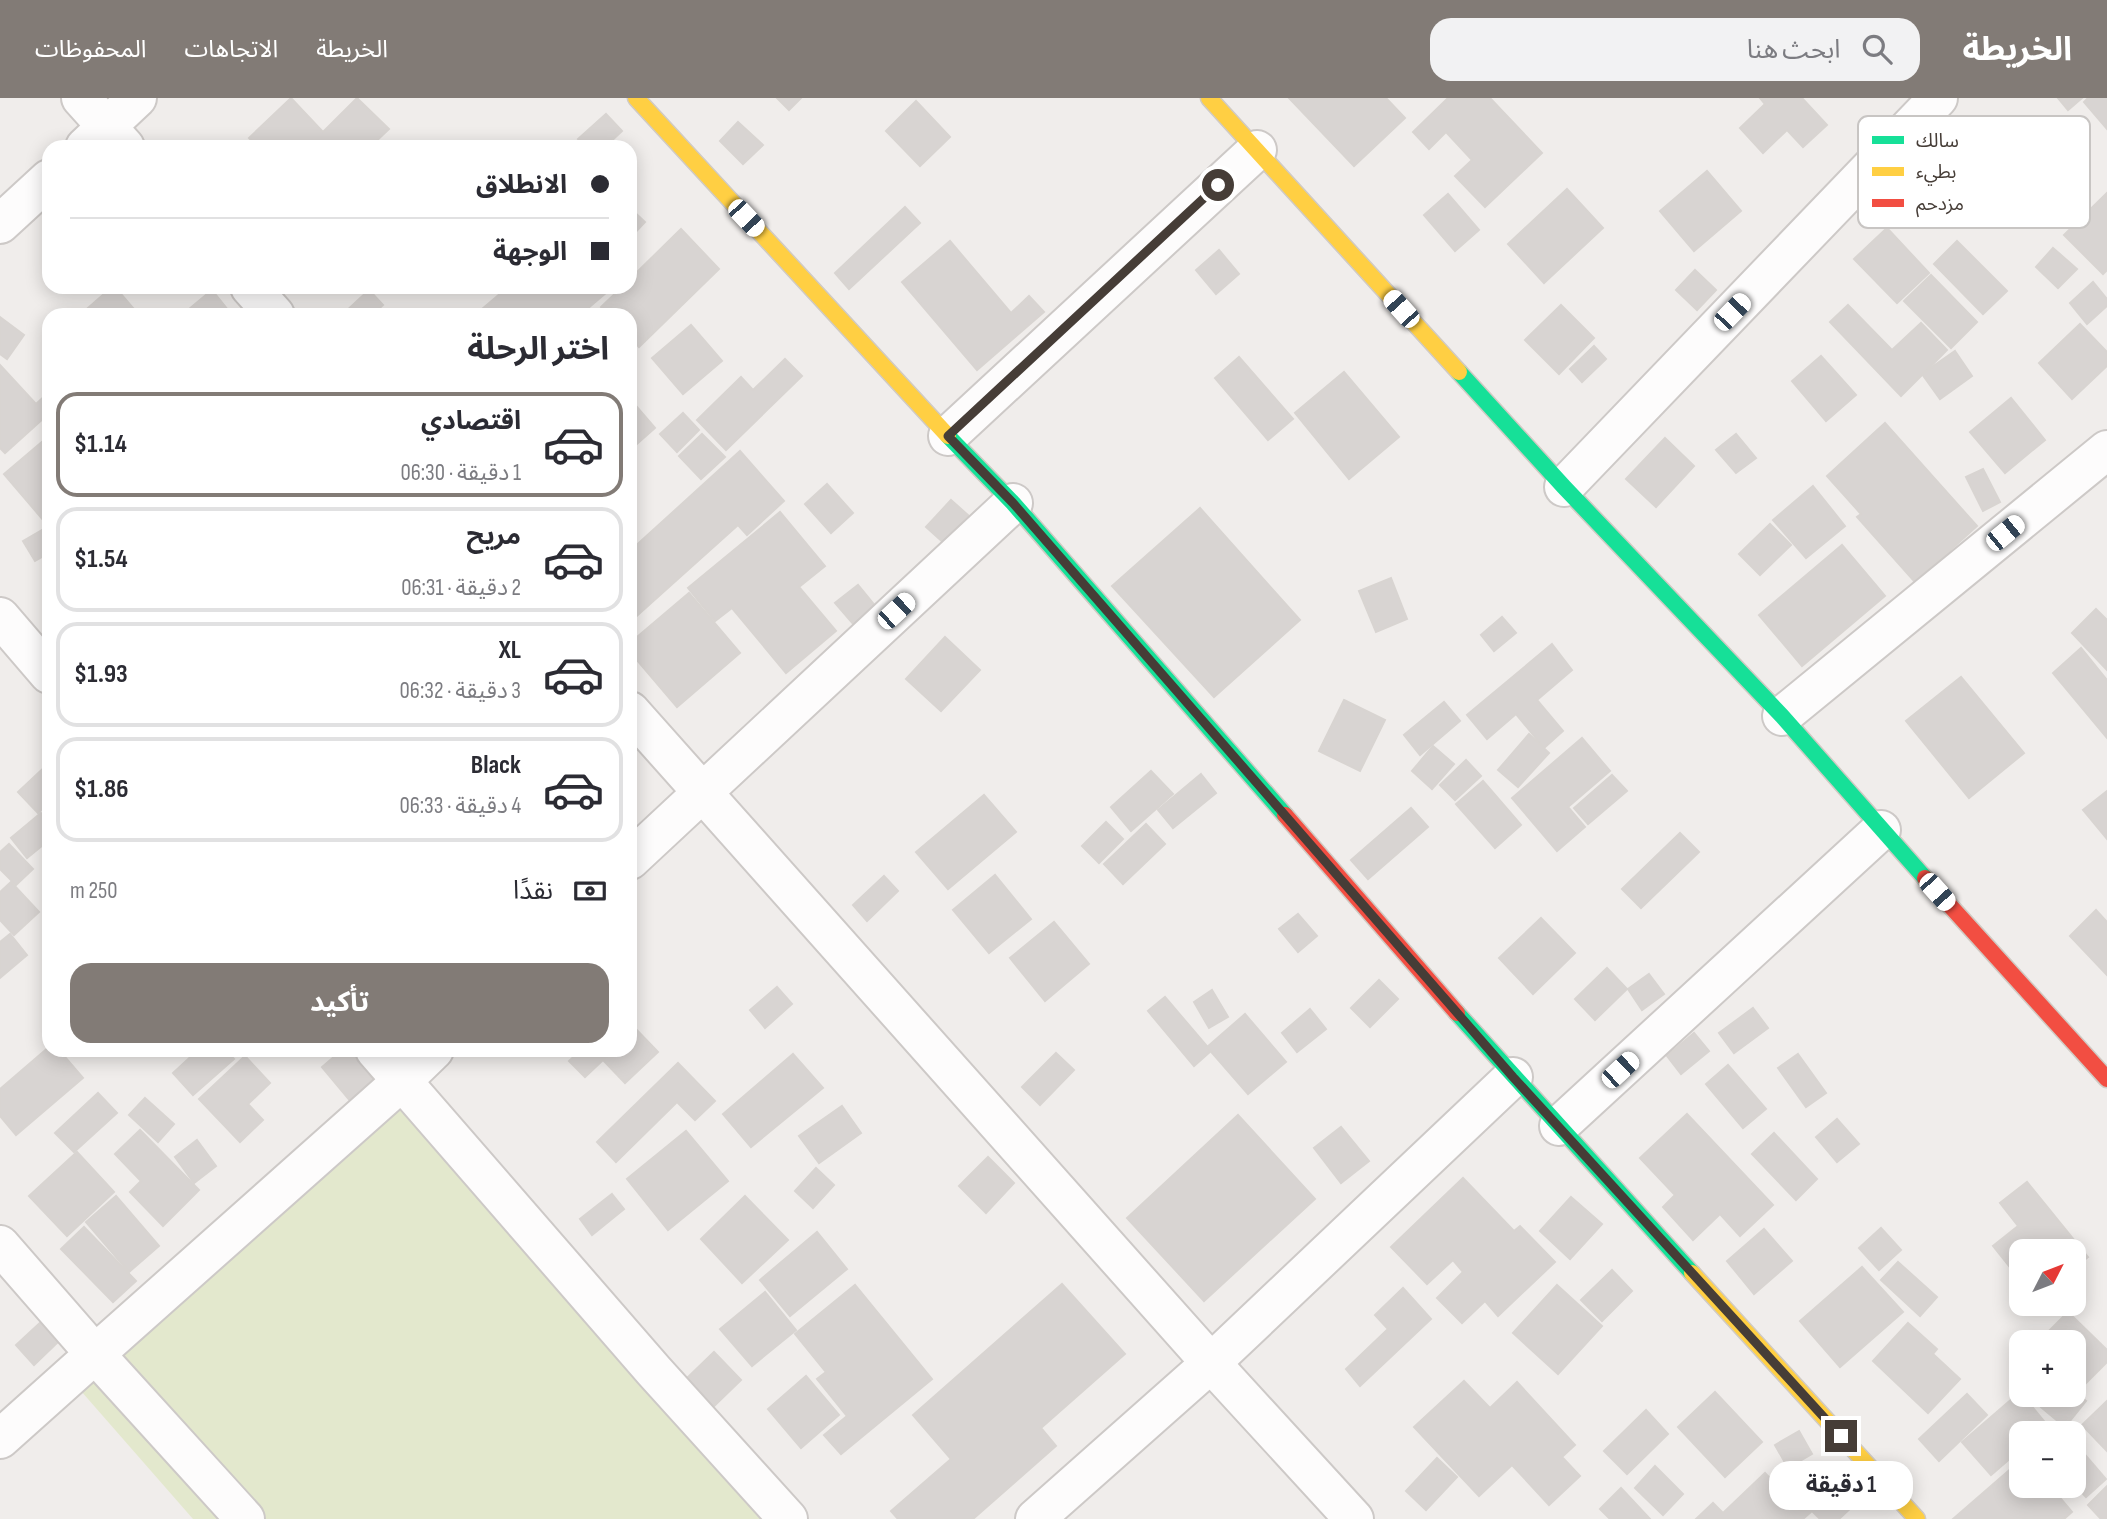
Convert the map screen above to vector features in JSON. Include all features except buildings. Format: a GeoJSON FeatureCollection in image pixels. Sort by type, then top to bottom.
{"type":"FeatureCollection","features":[{"type":"Feature","properties":{"kind":"street"},"geometry":{"type":"LineString","coordinates":[[81,98],[106,140],[137,98]]}},
{"type":"Feature","properties":{"kind":"street"},"geometry":{"type":"LineString","coordinates":[[636,98],[1013,503],[1513,1077],[1917,1519]]}},
{"type":"Feature","properties":{"kind":"street"},"geometry":{"type":"LineString","coordinates":[[1209,98],[1564,487],[1782,716],[1881,830],[2106,1078]]}},
{"type":"Feature","properties":{"kind":"street"},"geometry":{"type":"LineString","coordinates":[[1921,116],[1938,98]]}},
{"type":"Feature","properties":{"kind":"street"},"geometry":{"type":"LineString","coordinates":[[948,436],[1256,149]]}},
{"type":"Feature","properties":{"kind":"street"},"geometry":{"type":"LineString","coordinates":[[1564,487],[1858,181]]}},
{"type":"Feature","properties":{"kind":"street"},"geometry":{"type":"LineString","coordinates":[[0,224],[42,185]]}},
{"type":"Feature","properties":{"kind":"street"},"geometry":{"type":"LineString","coordinates":[[256,294],[269,308]]}},
{"type":"Feature","properties":{"kind":"street"},"geometry":{"type":"LineString","coordinates":[[1782,716],[2107,450]]}},
{"type":"Feature","properties":{"kind":"street"},"geometry":{"type":"LineString","coordinates":[[637,853],[1013,503]]}},
{"type":"Feature","properties":{"kind":"street"},"geometry":{"type":"LineString","coordinates":[[0,617],[42,666]]}},
{"type":"Feature","properties":{"kind":"street"},"geometry":{"type":"LineString","coordinates":[[637,719],[1211,1363],[1354,1519]]}},
{"type":"Feature","properties":{"kind":"street"},"geometry":{"type":"LineString","coordinates":[[1559,1126],[1881,830]]}},
{"type":"Feature","properties":{"kind":"street"},"geometry":{"type":"LineString","coordinates":[[381,1057],[654,1371],[788,1519]]}},
{"type":"Feature","properties":{"kind":"street"},"geometry":{"type":"LineString","coordinates":[[0,1438],[426,1057]]}},
{"type":"Feature","properties":{"kind":"street"},"geometry":{"type":"LineString","coordinates":[[1035,1519],[1211,1363],[1513,1077]]}},
{"type":"Feature","properties":{"kind":"street"},"geometry":{"type":"LineString","coordinates":[[0,1245],[245,1519]]}},
{"type":"Feature","properties":{"kind":"green space"},"geometry":{"type":"Polygon","coordinates":[[[394,1103],[769,1519],[193,1519],[74,1383],[394,1103]]]}},
{"type":"Feature","properties":{"kind":"traffic: fast"},"geometry":{"type":"LineString","coordinates":[[1459,372],[1564,487],[1782,716],[1925,878]]}},
{"type":"Feature","properties":{"kind":"traffic: fast"},"geometry":{"type":"LineString","coordinates":[[948,436],[1013,503],[1285,815]]}},
{"type":"Feature","properties":{"kind":"traffic: fast"},"geometry":{"type":"LineString","coordinates":[[1457,1013],[1692,1273]]}},
{"type":"Feature","properties":{"kind":"traffic: slow"},"geometry":{"type":"LineString","coordinates":[[636,98],[948,436]]}},
{"type":"Feature","properties":{"kind":"traffic: slow"},"geometry":{"type":"LineString","coordinates":[[1209,98],[1459,372]]}},
{"type":"Feature","properties":{"kind":"traffic: slow"},"geometry":{"type":"LineString","coordinates":[[1692,1273],[1917,1519]]}},
{"type":"Feature","properties":{"kind":"traffic: jam"},"geometry":{"type":"LineString","coordinates":[[1285,815],[1457,1013]]}},
{"type":"Feature","properties":{"kind":"traffic: jam"},"geometry":{"type":"LineString","coordinates":[[1925,878],[2107,1079]]}},
{"type":"Feature","properties":{"kind":"route"},"geometry":{"type":"LineString","coordinates":[[1218,185],[948,436],[1013,503],[1513,1077],[1841,1436]]}}]}
